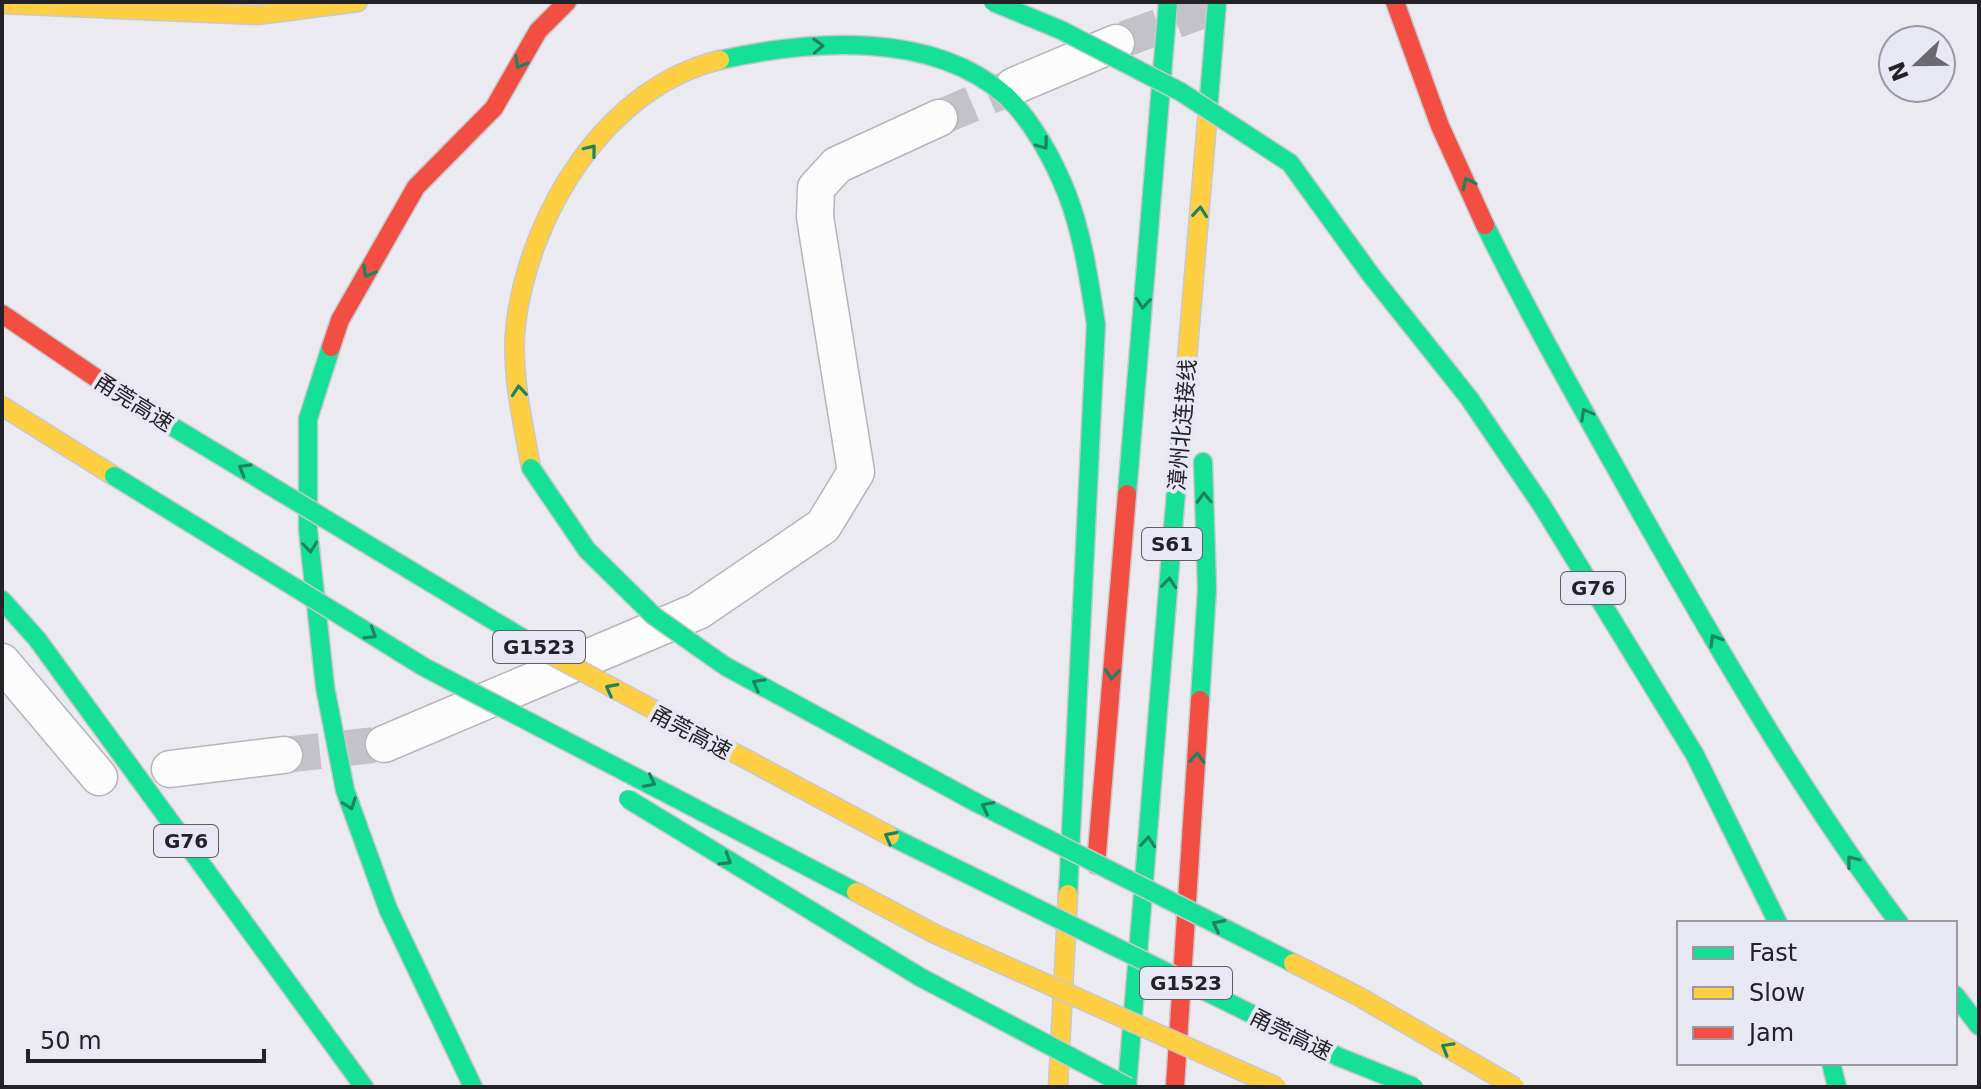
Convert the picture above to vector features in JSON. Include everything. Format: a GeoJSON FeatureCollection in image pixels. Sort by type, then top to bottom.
{"type":"FeatureCollection","features":[{"type":"Feature","properties":{"kind":"highway"},"geometry":{"type":"LineString","coordinates":[[2,4],[257,15],[358,2]]}},
{"type":"Feature","properties":{"kind":"highway"},"geometry":{"type":"LineString","coordinates":[[473,1087],[388,909],[345,790],[325,687],[308,530],[308,419],[340,320],[416,187],[494,108],[538,31],[567,2]]}},
{"type":"Feature","properties":{"kind":"highway","name":"G76"},"geometry":{"type":"LineString","coordinates":[[993,2],[1061,30],[1181,92],[1290,163],[1371,275],[1469,398],[1541,504],[1695,755],[1777,921]]}},
{"type":"Feature","properties":{"kind":"highway","name":"S61"},"geometry":{"type":"LineString","coordinates":[[1095,883],[1168,2]]}},
{"type":"Feature","properties":{"kind":"highway","name":"漳州北连接线"},"geometry":{"type":"LineString","coordinates":[[1128,1087],[1217,2]]}},
{"type":"Feature","properties":{"kind":"highway"},"geometry":{"type":"LineString","coordinates":[[1395,2],[1415,70],[1526,307],[1732,668],[1838,844],[1897,921]]}},
{"type":"Feature","properties":{"kind":"highway"},"geometry":{"type":"LineString","coordinates":[[1058,1087],[1096,324],[1077,219],[1050,153],[1005,95],[947,60],[883,46],[810,46],[755,53],[679,73],[615,121],[562,186],[535,245],[516,325],[518,394],[531,468],[587,550],[654,616],[725,666],[977,803],[1358,996],[1515,1087]]}},
{"type":"Feature","properties":{"kind":"highway"},"geometry":{"type":"LineString","coordinates":[[1175,1087],[1207,589],[1196,252]]}},
{"type":"Feature","properties":{"kind":"highway","name":"甬莞高速"},"geometry":{"type":"LineString","coordinates":[[2,314],[130,401],[590,678],[959,873],[1339,1057],[1414,1087]]}},
{"type":"Feature","properties":{"kind":"highway","name":"G1523"},"geometry":{"type":"LineString","coordinates":[[2,406],[424,667],[695,805],[935,934],[1277,1087]]}},
{"type":"Feature","properties":{"kind":"highway","name":"G76"},"geometry":{"type":"LineString","coordinates":[[2,600],[37,639],[364,1087]]}},
{"type":"Feature","properties":{"kind":"highway"},"geometry":{"type":"LineString","coordinates":[[424,667],[604,783],[920,977],[1128,1087]]}},
{"type":"Feature","properties":{"kind":"highway"},"geometry":{"type":"LineString","coordinates":[[1078,1087],[1092,914]]}},
{"type":"Feature","properties":{"kind":"highway"},"geometry":{"type":"LineString","coordinates":[[1957,998],[1979,1026]]}},
{"type":"Feature","properties":{"kind":"highway"},"geometry":{"type":"LineString","coordinates":[[1832,1065],[1837,1087]]}},
{"type":"Feature","properties":{"kind":"street"},"geometry":{"type":"LineString","coordinates":[[1014,86],[1125,39]]}},
{"type":"Feature","properties":{"kind":"street"},"geometry":{"type":"LineString","coordinates":[[384,744],[698,611],[823,526],[856,472],[815,217],[816,188],[837,165],[939,118]]}},
{"type":"Feature","properties":{"kind":"street"},"geometry":{"type":"LineString","coordinates":[[2,662],[99,777]]}},
{"type":"Feature","properties":{"kind":"street"},"geometry":{"type":"LineString","coordinates":[[170,769],[284,755]]}},
{"type":"Feature","properties":{"kind":"tunnel"},"geometry":{"type":"LineString","coordinates":[[1125,39],[1225,2]]}},
{"type":"Feature","properties":{"kind":"tunnel"},"geometry":{"type":"LineString","coordinates":[[939,118],[1014,86]]}},
{"type":"Feature","properties":{"kind":"tunnel"},"geometry":{"type":"LineString","coordinates":[[284,755],[384,744]]}},
{"type":"Feature","properties":{"kind":"traffic: fast"},"geometry":{"type":"LineString","coordinates":[[993,2],[1061,30],[1181,92],[1290,163],[1371,275]]}},
{"type":"Feature","properties":{"kind":"traffic: fast"},"geometry":{"type":"LineString","coordinates":[[1127,494],[1168,2]]}},
{"type":"Feature","properties":{"kind":"traffic: fast"},"geometry":{"type":"LineString","coordinates":[[1208,110],[1217,2]]}},
{"type":"Feature","properties":{"kind":"traffic: fast"},"geometry":{"type":"LineString","coordinates":[[720,60],[830,45],[906,50],[943,60],[976,75],[1016,106],[1049,155],[1062,181],[1081,242],[1096,324],[1068,894]]}},
{"type":"Feature","properties":{"kind":"traffic: fast"},"geometry":{"type":"LineString","coordinates":[[1485,225],[1581,406],[1732,670],[1829,824],[1898,921]]}},
{"type":"Feature","properties":{"kind":"traffic: fast"},"geometry":{"type":"LineString","coordinates":[[1371,275],[1469,398],[1541,504],[1695,755],[1777,921]]}},
{"type":"Feature","properties":{"kind":"traffic: fast"},"geometry":{"type":"LineString","coordinates":[[331,347],[308,419],[308,530],[325,687],[345,790],[388,909],[473,1087]]}},
{"type":"Feature","properties":{"kind":"traffic: fast"},"geometry":{"type":"LineString","coordinates":[[1127,1087],[1186,371]]}},
{"type":"Feature","properties":{"kind":"traffic: fast"},"geometry":{"type":"LineString","coordinates":[[130,401],[544,651]]}},
{"type":"Feature","properties":{"kind":"traffic: fast"},"geometry":{"type":"LineString","coordinates":[[1200,700],[1207,589],[1203,462]]}},
{"type":"Feature","properties":{"kind":"traffic: fast"},"geometry":{"type":"LineString","coordinates":[[531,468],[587,550],[654,616],[725,666],[977,803],[1293,963]]}},
{"type":"Feature","properties":{"kind":"traffic: fast"},"geometry":{"type":"LineString","coordinates":[[114,476],[424,667],[856,892]]}},
{"type":"Feature","properties":{"kind":"traffic: fast"},"geometry":{"type":"LineString","coordinates":[[2,600],[37,639],[364,1087]]}},
{"type":"Feature","properties":{"kind":"traffic: fast"},"geometry":{"type":"LineString","coordinates":[[628,799],[920,977],[1128,1087]]}},
{"type":"Feature","properties":{"kind":"traffic: fast"},"geometry":{"type":"LineString","coordinates":[[890,836],[1339,1057],[1414,1087]]}},
{"type":"Feature","properties":{"kind":"traffic: fast"},"geometry":{"type":"LineString","coordinates":[[1957,998],[1979,1026]]}},
{"type":"Feature","properties":{"kind":"traffic: fast"},"geometry":{"type":"LineString","coordinates":[[1832,1065],[1837,1087]]}},
{"type":"Feature","properties":{"kind":"traffic: slow"},"geometry":{"type":"LineString","coordinates":[[2,4],[257,15],[358,2]]}},
{"type":"Feature","properties":{"kind":"traffic: slow"},"geometry":{"type":"LineString","coordinates":[[531,468],[518,396],[515,341],[524,281],[538,239],[580,160],[609,126],[642,97],[679,75],[720,60]]}},
{"type":"Feature","properties":{"kind":"traffic: slow"},"geometry":{"type":"LineString","coordinates":[[1186,371],[1208,110]]}},
{"type":"Feature","properties":{"kind":"traffic: slow"},"geometry":{"type":"LineString","coordinates":[[2,406],[114,476]]}},
{"type":"Feature","properties":{"kind":"traffic: slow"},"geometry":{"type":"LineString","coordinates":[[544,651],[890,836]]}},
{"type":"Feature","properties":{"kind":"traffic: slow"},"geometry":{"type":"LineString","coordinates":[[856,892],[935,934],[1277,1087]]}},
{"type":"Feature","properties":{"kind":"traffic: slow"},"geometry":{"type":"LineString","coordinates":[[1058,1087],[1068,894]]}},
{"type":"Feature","properties":{"kind":"traffic: slow"},"geometry":{"type":"LineString","coordinates":[[1293,963],[1358,996],[1515,1087]]}},
{"type":"Feature","properties":{"kind":"traffic: jam"},"geometry":{"type":"LineString","coordinates":[[331,347],[340,320],[416,187],[494,108],[538,31],[567,2]]}},
{"type":"Feature","properties":{"kind":"traffic: jam"},"geometry":{"type":"LineString","coordinates":[[1395,2],[1440,126],[1485,225]]}},
{"type":"Feature","properties":{"kind":"traffic: jam"},"geometry":{"type":"LineString","coordinates":[[2,314],[130,401]]}},
{"type":"Feature","properties":{"kind":"traffic: jam"},"geometry":{"type":"LineString","coordinates":[[1096,865],[1127,494]]}},
{"type":"Feature","properties":{"kind":"traffic: jam"},"geometry":{"type":"LineString","coordinates":[[1175,1087],[1200,700]]}}]}
